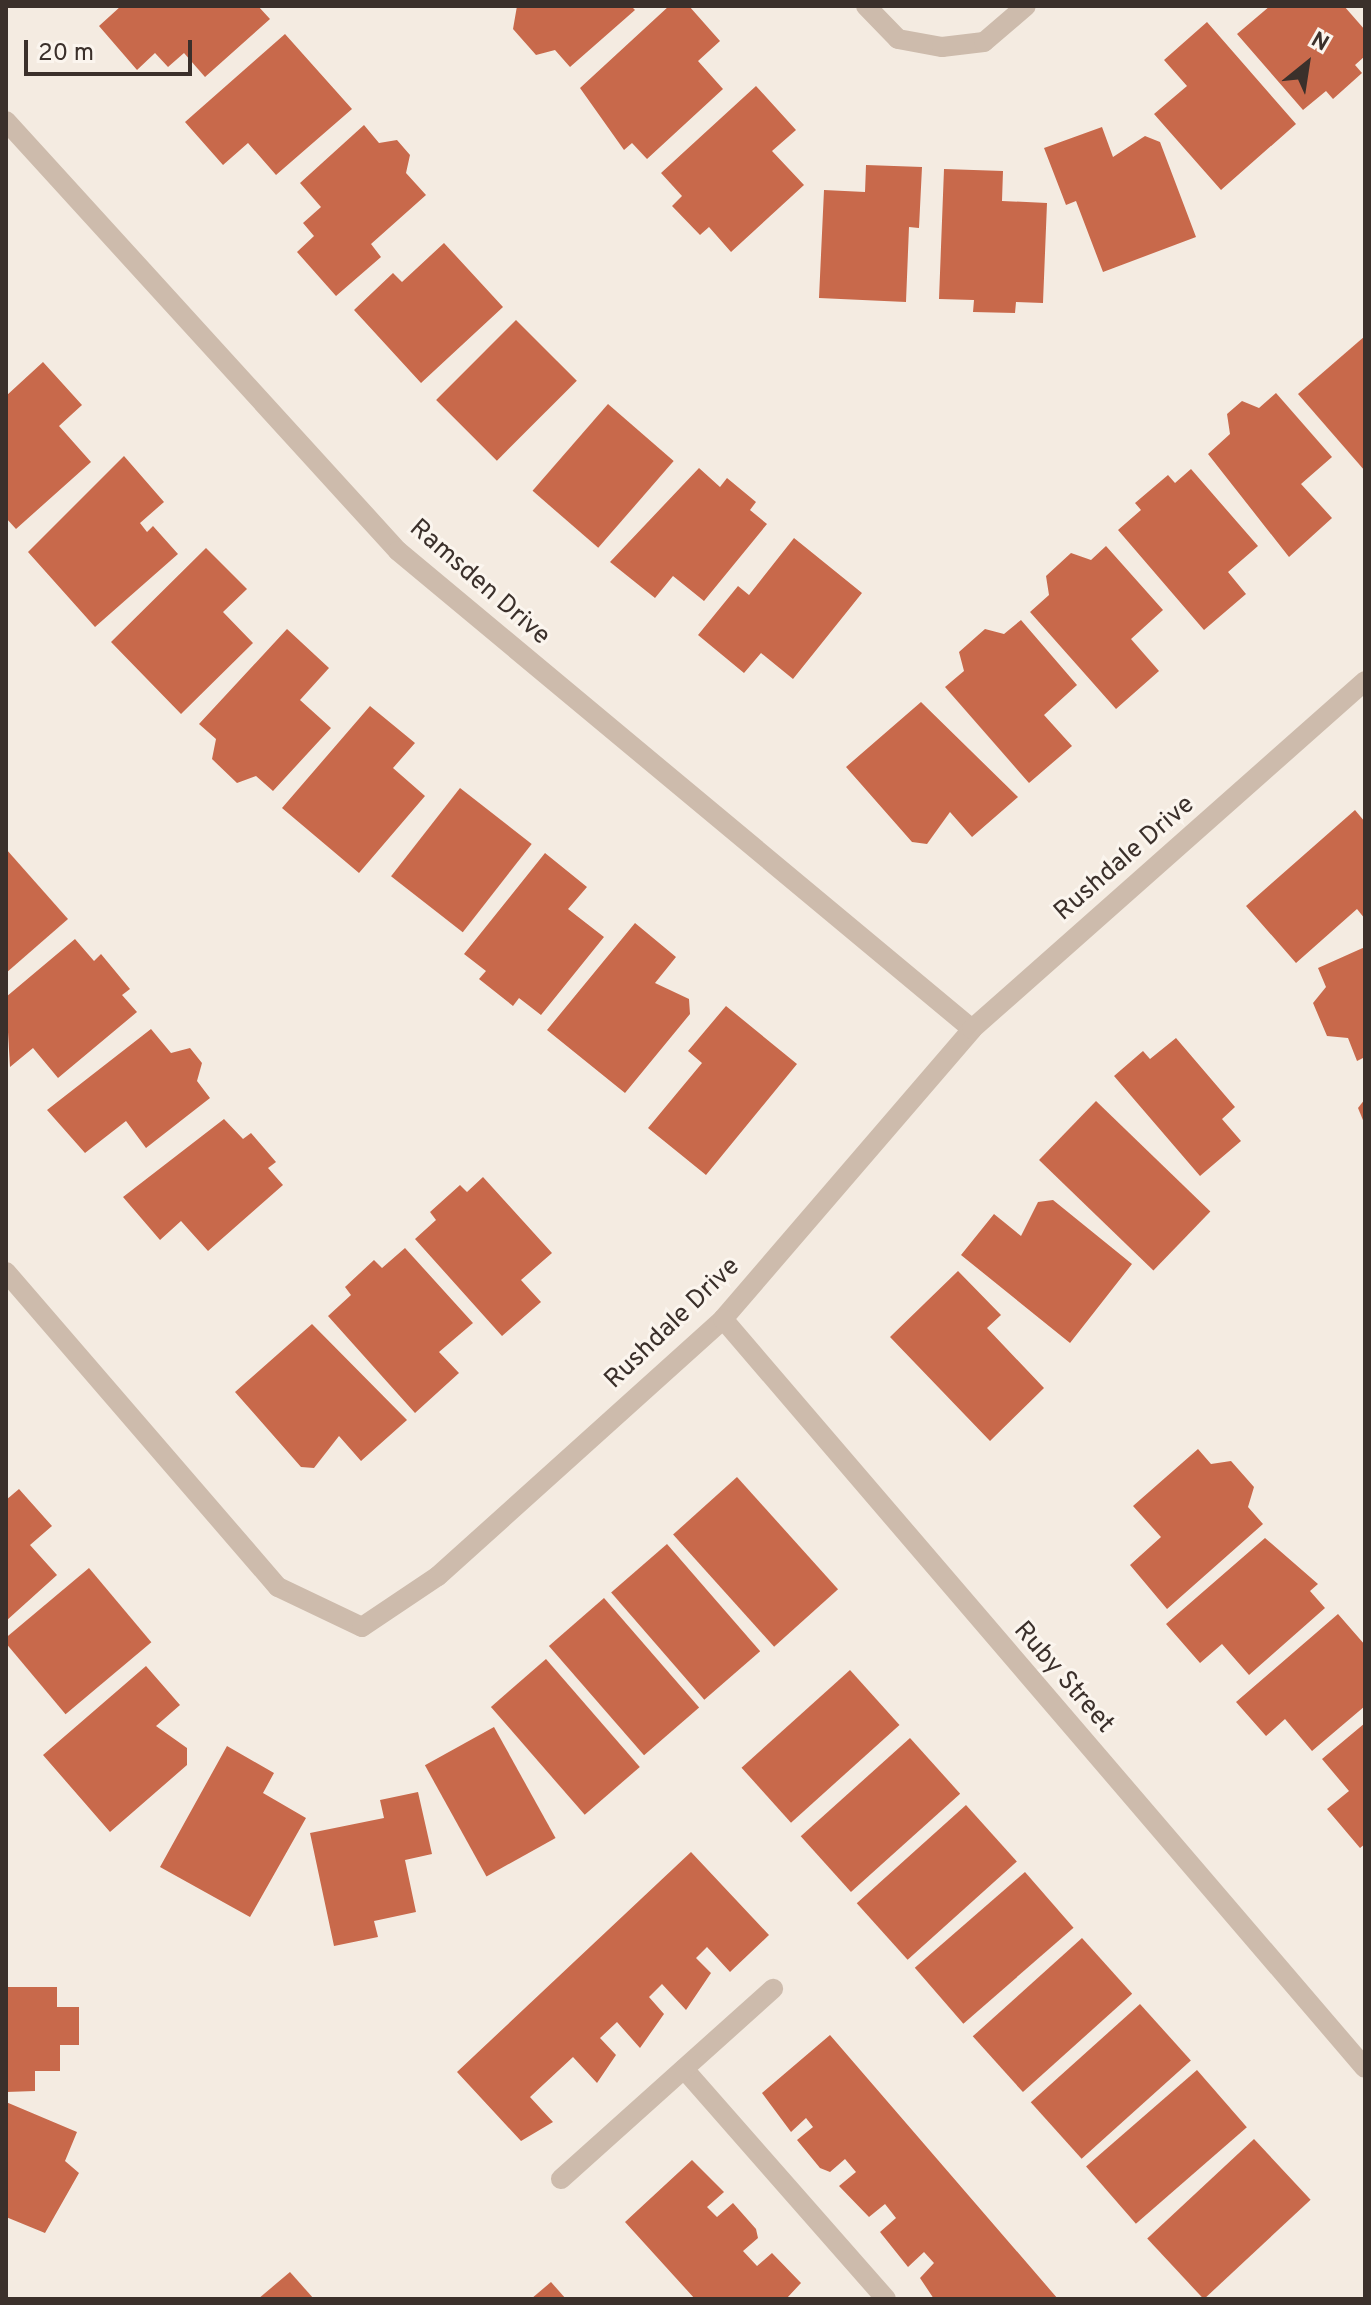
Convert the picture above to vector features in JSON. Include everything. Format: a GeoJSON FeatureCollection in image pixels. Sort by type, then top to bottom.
{"type":"FeatureCollection","features":[{"type":"Feature","properties":{"kind":"street"},"geometry":{"type":"LineString","coordinates":[[866,6],[898,39],[942,47],[984,42],[1026,6]]}},
{"type":"Feature","properties":{"kind":"street","name":"Ramsden Drive"},"geometry":{"type":"LineString","coordinates":[[6,121],[398,551],[972,1029]]}},
{"type":"Feature","properties":{"kind":"street","name":"Rushdale Drive"},"geometry":{"type":"LineString","coordinates":[[6,1272],[278,1587],[362,1627],[438,1576],[723,1319],[972,1029],[1365,681]]}},
{"type":"Feature","properties":{"kind":"street","name":"Ruby Street"},"geometry":{"type":"LineString","coordinates":[[723,1319],[1365,2068]]}},
{"type":"Feature","properties":{"kind":"street"},"geometry":{"type":"LineString","coordinates":[[561,2179],[773,1989]]}},
{"type":"Feature","properties":{"kind":"street"},"geometry":{"type":"LineString","coordinates":[[684,2069],[886,2299]]}},
{"type":"Feature","properties":{"kind":"building"},"geometry":{"type":"Polygon","coordinates":[[[121,6],[258,6],[270,19],[205,77],[184,53],[168,67],[155,53],[137,70],[99,26],[121,6]]]}},
{"type":"Feature","properties":{"kind":"building"},"geometry":{"type":"Polygon","coordinates":[[[517,6],[631,6],[635,10],[570,67],[555,50],[536,55],[513,29],[517,6]]]}},
{"type":"Feature","properties":{"kind":"building"},"geometry":{"type":"Polygon","coordinates":[[[669,6],[689,6],[720,41],[698,61],[723,89],[647,159],[632,143],[624,150],[580,88],[669,6]]]}},
{"type":"Feature","properties":{"kind":"building"},"geometry":{"type":"Polygon","coordinates":[[[1270,6],[1344,6],[1365,30],[1365,56],[1355,65],[1362,73],[1333,99],[1326,91],[1303,110],[1237,34],[1270,6]]]}},
{"type":"Feature","properties":{"kind":"building"},"geometry":{"type":"Polygon","coordinates":[[[1207,22],[1296,124],[1221,190],[1154,114],[1187,86],[1164,60],[1207,22]]]}},
{"type":"Feature","properties":{"kind":"building"},"geometry":{"type":"Polygon","coordinates":[[[285,34],[352,109],[276,175],[248,143],[223,165],[185,122],[285,34]]]}},
{"type":"Feature","properties":{"kind":"building"},"geometry":{"type":"Polygon","coordinates":[[[756,86],[796,130],[772,151],[804,185],[731,252],[709,227],[700,235],[672,206],[682,196],[661,173],[756,86]]]}},
{"type":"Feature","properties":{"kind":"building"},"geometry":{"type":"Polygon","coordinates":[[[364,125],[379,143],[397,140],[410,155],[406,173],[426,195],[371,244],[381,257],[336,296],[297,252],[314,236],[303,223],[321,207],[300,183],[364,125]]]}},
{"type":"Feature","properties":{"kind":"building"},"geometry":{"type":"Polygon","coordinates":[[[1102,127],[1113,157],[1145,136],[1160,142],[1196,237],[1103,272],[1076,201],[1066,205],[1044,148],[1102,127]]]}},
{"type":"Feature","properties":{"kind":"building"},"geometry":{"type":"Polygon","coordinates":[[[866,165],[922,167],[919,228],[909,227],[906,302],[819,298],[824,190],[865,192],[866,165]]]}},
{"type":"Feature","properties":{"kind":"building"},"geometry":{"type":"Polygon","coordinates":[[[944,169],[1003,171],[1002,201],[1047,203],[1043,303],[1016,302],[1015,313],[973,312],[974,300],[939,299],[944,169]]]}},
{"type":"Feature","properties":{"kind":"building"},"geometry":{"type":"Polygon","coordinates":[[[444,243],[503,307],[421,383],[354,310],[393,273],[402,282],[444,243]]]}},
{"type":"Feature","properties":{"kind":"building"},"geometry":{"type":"Polygon","coordinates":[[[516,320],[577,381],[497,461],[436,400],[516,320]]]}},
{"type":"Feature","properties":{"kind":"building"},"geometry":{"type":"Polygon","coordinates":[[[1365,336],[1365,471],[1298,394],[1365,336]]]}},
{"type":"Feature","properties":{"kind":"building"},"geometry":{"type":"Polygon","coordinates":[[[43,362],[82,405],[59,426],[91,462],[16,529],[6,518],[6,396],[43,362]]]}},
{"type":"Feature","properties":{"kind":"building"},"geometry":{"type":"Polygon","coordinates":[[[1276,393],[1332,457],[1301,484],[1332,518],[1289,557],[1208,454],[1230,434],[1227,414],[1242,401],[1259,408],[1276,393]]]}},
{"type":"Feature","properties":{"kind":"building"},"geometry":{"type":"Polygon","coordinates":[[[608,404],[674,461],[598,548],[533,491],[608,404]]]}},
{"type":"Feature","properties":{"kind":"building"},"geometry":{"type":"Polygon","coordinates":[[[124,456],[164,502],[140,523],[147,532],[153,526],[178,554],[95,627],[28,552],[124,456]]]}},
{"type":"Feature","properties":{"kind":"building"},"geometry":{"type":"Polygon","coordinates":[[[699,468],[720,487],[727,478],[756,502],[750,510],[767,524],[704,601],[673,576],[655,598],[610,562],[699,468]]]}},
{"type":"Feature","properties":{"kind":"building"},"geometry":{"type":"Polygon","coordinates":[[[1191,469],[1258,546],[1228,572],[1246,594],[1204,630],[1118,530],[1141,510],[1135,503],[1168,475],[1175,483],[1191,469]]]}},
{"type":"Feature","properties":{"kind":"building"},"geometry":{"type":"Polygon","coordinates":[[[794,538],[862,593],[793,679],[761,653],[744,673],[698,635],[738,586],[749,595],[794,538]]]}},
{"type":"Feature","properties":{"kind":"building"},"geometry":{"type":"Polygon","coordinates":[[[1106,546],[1163,610],[1131,639],[1159,671],[1116,709],[1030,612],[1049,595],[1046,576],[1071,553],[1091,560],[1106,546]]]}},
{"type":"Feature","properties":{"kind":"building"},"geometry":{"type":"Polygon","coordinates":[[[206,548],[247,589],[223,612],[253,643],[181,714],[111,642],[206,548]]]}},
{"type":"Feature","properties":{"kind":"building"},"geometry":{"type":"Polygon","coordinates":[[[1021,620],[1077,685],[1044,715],[1072,746],[1029,783],[945,687],[964,671],[959,652],[985,629],[1004,634],[1021,620]]]}},
{"type":"Feature","properties":{"kind":"building"},"geometry":{"type":"Polygon","coordinates":[[[287,629],[329,668],[300,700],[331,728],[273,791],[256,776],[237,783],[212,759],[216,739],[199,724],[287,629]]]}},
{"type":"Feature","properties":{"kind":"building"},"geometry":{"type":"Polygon","coordinates":[[[921,702],[1018,797],[972,837],[950,812],[927,844],[912,842],[846,767],[921,702]]]}},
{"type":"Feature","properties":{"kind":"building"},"geometry":{"type":"Polygon","coordinates":[[[370,706],[415,743],[393,768],[425,796],[359,873],[282,808],[370,706]]]}},
{"type":"Feature","properties":{"kind":"building"},"geometry":{"type":"Polygon","coordinates":[[[460,788],[532,844],[463,932],[391,876],[460,788]]]}},
{"type":"Feature","properties":{"kind":"building"},"geometry":{"type":"Polygon","coordinates":[[[1355,810],[1365,822],[1365,919],[1357,909],[1296,963],[1246,906],[1355,810]]]}},
{"type":"Feature","properties":{"kind":"building"},"geometry":{"type":"Polygon","coordinates":[[[6,849],[68,919],[6,973],[6,849]]]}},
{"type":"Feature","properties":{"kind":"building"},"geometry":{"type":"Polygon","coordinates":[[[545,853],[587,887],[568,909],[604,937],[541,1015],[519,998],[513,1006],[479,979],[486,971],[464,954],[545,853]]]}},
{"type":"Feature","properties":{"kind":"building"},"geometry":{"type":"Polygon","coordinates":[[[635,923],[676,957],[655,983],[689,999],[690,1014],[625,1093],[547,1030],[635,923]]]}},
{"type":"Feature","properties":{"kind":"building"},"geometry":{"type":"Polygon","coordinates":[[[75,939],[94,961],[101,954],[130,989],[122,995],[137,1012],[58,1078],[33,1048],[10,1067],[6,997],[75,939]]]}},
{"type":"Feature","properties":{"kind":"building"},"geometry":{"type":"Polygon","coordinates":[[[1365,947],[1365,1057],[1357,1061],[1348,1038],[1327,1036],[1313,1003],[1326,987],[1318,968],[1365,947]]]}},
{"type":"Feature","properties":{"kind":"building"},"geometry":{"type":"Polygon","coordinates":[[[726,1006],[797,1064],[706,1175],[648,1128],[702,1063],[688,1051],[726,1006]]]}},
{"type":"Feature","properties":{"kind":"building"},"geometry":{"type":"Polygon","coordinates":[[[151,1029],[171,1053],[190,1048],[202,1063],[197,1081],[210,1098],[146,1148],[126,1121],[85,1153],[47,1110],[151,1029]]]}},
{"type":"Feature","properties":{"kind":"building"},"geometry":{"type":"Polygon","coordinates":[[[1176,1038],[1235,1107],[1222,1119],[1241,1141],[1200,1176],[1114,1076],[1143,1051],[1150,1059],[1176,1038]]]}},
{"type":"Feature","properties":{"kind":"building"},"geometry":{"type":"Polygon","coordinates":[[[1365,1099],[1365,1125],[1358,1108],[1365,1099]]]}},
{"type":"Feature","properties":{"kind":"building"},"geometry":{"type":"Polygon","coordinates":[[[1096,1101],[1210,1211],[1153,1270],[1039,1160],[1096,1101]]]}},
{"type":"Feature","properties":{"kind":"building"},"geometry":{"type":"Polygon","coordinates":[[[224,1119],[243,1139],[251,1133],[276,1162],[268,1168],[283,1185],[208,1251],[181,1221],[160,1240],[123,1197],[224,1119]]]}},
{"type":"Feature","properties":{"kind":"building"},"geometry":{"type":"Polygon","coordinates":[[[483,1177],[552,1253],[521,1280],[541,1302],[502,1336],[415,1239],[436,1220],[430,1212],[460,1185],[467,1192],[483,1177]]]}},
{"type":"Feature","properties":{"kind":"building"},"geometry":{"type":"Polygon","coordinates":[[[1053,1200],[1132,1264],[1070,1343],[961,1255],[994,1214],[1021,1236],[1038,1202],[1053,1200]]]}},
{"type":"Feature","properties":{"kind":"building"},"geometry":{"type":"Polygon","coordinates":[[[405,1248],[473,1323],[439,1352],[459,1373],[415,1413],[328,1316],[351,1295],[345,1287],[374,1260],[382,1268],[405,1248]]]}},
{"type":"Feature","properties":{"kind":"building"},"geometry":{"type":"Polygon","coordinates":[[[958,1271],[1001,1315],[987,1328],[1044,1388],[990,1441],[890,1337],[958,1271]]]}},
{"type":"Feature","properties":{"kind":"building"},"geometry":{"type":"Polygon","coordinates":[[[312,1324],[407,1420],[361,1461],[339,1436],[314,1468],[301,1467],[235,1392],[312,1324]]]}},
{"type":"Feature","properties":{"kind":"building"},"geometry":{"type":"Polygon","coordinates":[[[1198,1449],[1211,1464],[1231,1461],[1254,1487],[1248,1507],[1263,1524],[1167,1609],[1130,1565],[1161,1537],[1133,1506],[1198,1449]]]}},
{"type":"Feature","properties":{"kind":"building"},"geometry":{"type":"Polygon","coordinates":[[[737,1477],[838,1589],[774,1647],[673,1535],[737,1477]]]}},
{"type":"Feature","properties":{"kind":"building"},"geometry":{"type":"Polygon","coordinates":[[[19,1489],[52,1526],[30,1545],[57,1575],[6,1621],[6,1500],[19,1489]]]}},
{"type":"Feature","properties":{"kind":"building"},"geometry":{"type":"Polygon","coordinates":[[[1265,1538],[1318,1584],[1310,1591],[1325,1608],[1249,1675],[1222,1644],[1200,1663],[1166,1624],[1265,1538]]]}},
{"type":"Feature","properties":{"kind":"building"},"geometry":{"type":"Polygon","coordinates":[[[667,1544],[760,1651],[704,1700],[611,1593],[667,1544]]]}},
{"type":"Feature","properties":{"kind":"building"},"geometry":{"type":"Polygon","coordinates":[[[89,1568],[151,1642],[66,1714],[6,1643],[6,1638],[89,1568]]]}},
{"type":"Feature","properties":{"kind":"building"},"geometry":{"type":"Polygon","coordinates":[[[604,1598],[699,1707],[644,1755],[549,1646],[604,1598]]]}},
{"type":"Feature","properties":{"kind":"building"},"geometry":{"type":"Polygon","coordinates":[[[1338,1614],[1365,1645],[1365,1706],[1312,1751],[1285,1719],[1266,1736],[1236,1702],[1338,1614]]]}},
{"type":"Feature","properties":{"kind":"building"},"geometry":{"type":"Polygon","coordinates":[[[546,1659],[640,1767],[585,1815],[491,1707],[546,1659]]]}},
{"type":"Feature","properties":{"kind":"building"},"geometry":{"type":"Polygon","coordinates":[[[146,1666],[180,1705],[156,1726],[187,1748],[187,1765],[110,1832],[43,1755],[146,1666]]]}},
{"type":"Feature","properties":{"kind":"building"},"geometry":{"type":"Polygon","coordinates":[[[850,1670],[900,1725],[791,1823],[742,1768],[850,1670]]]}},
{"type":"Feature","properties":{"kind":"building"},"geometry":{"type":"Polygon","coordinates":[[[1365,1723],[1365,1844],[1360,1848],[1327,1809],[1349,1791],[1322,1759],[1365,1723]]]}},
{"type":"Feature","properties":{"kind":"building"},"geometry":{"type":"Polygon","coordinates":[[[494,1727],[556,1838],[486,1876],[425,1765],[494,1727]]]}},
{"type":"Feature","properties":{"kind":"building"},"geometry":{"type":"Polygon","coordinates":[[[910,1738],[960,1794],[851,1892],[801,1836],[910,1738]]]}},
{"type":"Feature","properties":{"kind":"building"},"geometry":{"type":"Polygon","coordinates":[[[227,1746],[274,1773],[263,1793],[306,1818],[250,1917],[160,1867],[227,1746]]]}},
{"type":"Feature","properties":{"kind":"building"},"geometry":{"type":"Polygon","coordinates":[[[418,1792],[432,1854],[405,1860],[416,1912],[374,1921],[378,1937],[334,1946],[310,1833],[384,1818],[380,1800],[418,1792]]]}},
{"type":"Feature","properties":{"kind":"building"},"geometry":{"type":"Polygon","coordinates":[[[966,1805],[1017,1861],[908,1960],[857,1903],[966,1805]]]}},
{"type":"Feature","properties":{"kind":"building"},"geometry":{"type":"Polygon","coordinates":[[[691,1852],[769,1935],[730,1972],[707,1947],[696,1958],[711,1973],[686,2010],[662,1984],[649,1997],[664,2014],[640,2048],[617,2022],[600,2038],[616,2055],[597,2083],[573,2057],[530,2097],[553,2122],[521,2141],[457,2072],[691,1852]]]}},
{"type":"Feature","properties":{"kind":"building"},"geometry":{"type":"Polygon","coordinates":[[[1025,1872],[1074,1928],[963,2024],[915,1968],[1025,1872]]]}},
{"type":"Feature","properties":{"kind":"building"},"geometry":{"type":"Polygon","coordinates":[[[1082,1938],[1132,1994],[1023,2092],[973,2036],[1082,1938]]]}},
{"type":"Feature","properties":{"kind":"building"},"geometry":{"type":"Polygon","coordinates":[[[6,1987],[57,1987],[57,2007],[79,2007],[79,2045],[60,2045],[60,2071],[35,2071],[35,2091],[6,2092],[6,1987]]]}},
{"type":"Feature","properties":{"kind":"building"},"geometry":{"type":"Polygon","coordinates":[[[1140,2004],[1191,2060],[1082,2159],[1031,2102],[1140,2004]]]}},
{"type":"Feature","properties":{"kind":"building"},"geometry":{"type":"Polygon","coordinates":[[[830,2035],[1058,2299],[934,2299],[920,2278],[934,2263],[924,2252],[908,2267],[880,2232],[896,2218],[885,2204],[869,2217],[839,2186],[856,2172],[845,2159],[830,2172],[820,2168],[797,2140],[813,2127],[806,2118],[791,2132],[762,2093],[830,2035]]]}},
{"type":"Feature","properties":{"kind":"building"},"geometry":{"type":"Polygon","coordinates":[[[1197,2070],[1247,2127],[1136,2224],[1086,2166],[1197,2070]]]}},
{"type":"Feature","properties":{"kind":"building"},"geometry":{"type":"Polygon","coordinates":[[[6,2102],[77,2132],[65,2161],[79,2173],[45,2233],[6,2217],[6,2102]]]}},
{"type":"Feature","properties":{"kind":"building"},"geometry":{"type":"Polygon","coordinates":[[[1254,2139],[1311,2200],[1204,2299],[1147,2239],[1254,2139]]]}},
{"type":"Feature","properties":{"kind":"building"},"geometry":{"type":"Polygon","coordinates":[[[692,2160],[724,2192],[707,2207],[717,2217],[733,2203],[756,2229],[758,2238],[743,2251],[757,2266],[772,2253],[801,2283],[786,2299],[695,2299],[625,2222],[692,2160]]]}},
{"type":"Feature","properties":{"kind":"building"},"geometry":{"type":"Polygon","coordinates":[[[290,2272],[314,2299],[258,2299],[290,2272]]]}},
{"type":"Feature","properties":{"kind":"building"},"geometry":{"type":"Polygon","coordinates":[[[551,2282],[566,2299],[531,2299],[551,2282]]]}}]}
